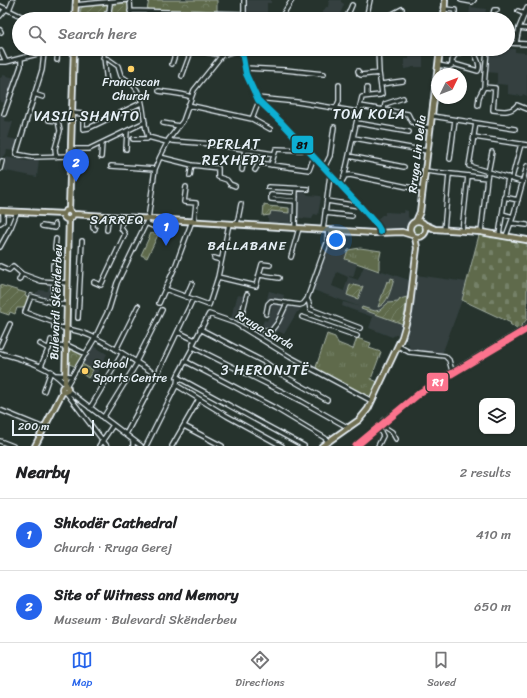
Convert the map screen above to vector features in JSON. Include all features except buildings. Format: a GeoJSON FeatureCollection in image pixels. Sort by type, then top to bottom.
{"type":"FeatureCollection","features":[{"type":"Feature","properties":{"kind":"main road"},"geometry":{"type":"LineString","coordinates":[[444,9],[445,0]]}},
{"type":"Feature","properties":{"kind":"main road"},"geometry":{"type":"LineString","coordinates":[[74,56],[69,210],[73,214],[325,230],[402,232],[421,238]]}},
{"type":"Feature","properties":{"kind":"main road","name":"Rruga Lin Delia"},"geometry":{"type":"LineString","coordinates":[[438,68],[439,56]]}},
{"type":"Feature","properties":{"kind":"main road","name":"Rruga Lin Delia"},"geometry":{"type":"LineString","coordinates":[[416,221],[420,212],[433,104]]}},
{"type":"Feature","properties":{"kind":"main road"},"geometry":{"type":"LineString","coordinates":[[1,211],[64,214],[65,211],[69,210]]}},
{"type":"Feature","properties":{"kind":"main road","name":"Rruga Lin Delia"},"geometry":{"type":"LineString","coordinates":[[420,212],[423,223]]}},
{"type":"Feature","properties":{"kind":"main road"},"geometry":{"type":"LineString","coordinates":[[64,214],[64,217],[68,219],[72,217],[73,214]]}},
{"type":"Feature","properties":{"kind":"main road","name":"Bulevardi Skënderbeu"},"geometry":{"type":"LineString","coordinates":[[65,388],[64,375],[68,219]]}},
{"type":"Feature","properties":{"kind":"main road"},"geometry":{"type":"LineString","coordinates":[[402,232],[410,228],[416,221],[435,229],[481,232],[527,240]]}},
{"type":"Feature","properties":{"kind":"main road"},"geometry":{"type":"LineString","coordinates":[[423,223],[426,232]]}},
{"type":"Feature","properties":{"kind":"main road"},"geometry":{"type":"LineString","coordinates":[[410,228],[416,248]]}},
{"type":"Feature","properties":{"kind":"main road"},"geometry":{"type":"LineString","coordinates":[[322,446],[349,428],[364,414],[372,401],[398,346],[406,325],[416,248],[426,232],[435,229]]}},
{"type":"Feature","properties":{"kind":"main road"},"geometry":{"type":"LineString","coordinates":[[34,446],[65,388]]}},
{"type":"Feature","properties":{"kind":"street"},"geometry":{"type":"LineString","coordinates":[[0,16],[7,10],[14,0]]}},
{"type":"Feature","properties":{"kind":"street"},"geometry":{"type":"LineString","coordinates":[[75,2],[126,0]]}},
{"type":"Feature","properties":{"kind":"street"},"geometry":{"type":"LineString","coordinates":[[130,0],[130,11],[148,12]]}},
{"type":"Feature","properties":{"kind":"street"},"geometry":{"type":"LineString","coordinates":[[244,0],[244,12]]}},
{"type":"Feature","properties":{"kind":"street"},"geometry":{"type":"LineString","coordinates":[[284,12],[292,0]]}},
{"type":"Feature","properties":{"kind":"street"},"geometry":{"type":"LineString","coordinates":[[367,12],[370,0]]}},
{"type":"Feature","properties":{"kind":"street"},"geometry":{"type":"LineString","coordinates":[[461,0],[472,2],[474,0]]}},
{"type":"Feature","properties":{"kind":"street"},"geometry":{"type":"LineString","coordinates":[[109,12],[110,4]]}},
{"type":"Feature","properties":{"kind":"street"},"geometry":{"type":"LineString","coordinates":[[349,12],[352,5]]}},
{"type":"Feature","properties":{"kind":"street"},"geometry":{"type":"LineString","coordinates":[[0,6],[12,12]]}},
{"type":"Feature","properties":{"kind":"street"},"geometry":{"type":"LineString","coordinates":[[527,8],[519,28],[516,43],[527,44]]}},
{"type":"Feature","properties":{"kind":"street"},"geometry":{"type":"LineString","coordinates":[[444,9],[455,10],[455,12]]}},
{"type":"Feature","properties":{"kind":"street"},"geometry":{"type":"LineString","coordinates":[[398,12],[402,10]]}},
{"type":"Feature","properties":{"kind":"street"},"geometry":{"type":"LineString","coordinates":[[494,12],[494,10],[498,10]]}},
{"type":"Feature","properties":{"kind":"street"},"geometry":{"type":"LineString","coordinates":[[518,11],[524,14]]}},
{"type":"Feature","properties":{"kind":"street"},"geometry":{"type":"LineString","coordinates":[[519,28],[527,30]]}},
{"type":"Feature","properties":{"kind":"street"},"geometry":{"type":"LineString","coordinates":[[1,52],[6,62]]}},
{"type":"Feature","properties":{"kind":"street"},"geometry":{"type":"LineString","coordinates":[[0,62],[30,56]]}},
{"type":"Feature","properties":{"kind":"street"},"geometry":{"type":"LineString","coordinates":[[44,56],[43,65],[16,154],[32,157],[71,156]]}},
{"type":"Feature","properties":{"kind":"street"},"geometry":{"type":"LineString","coordinates":[[172,64],[175,56]]}},
{"type":"Feature","properties":{"kind":"street"},"geometry":{"type":"LineString","coordinates":[[182,76],[188,56]]}},
{"type":"Feature","properties":{"kind":"street"},"geometry":{"type":"LineString","coordinates":[[65,388],[95,338],[109,309],[120,277],[148,219],[155,169],[160,157],[168,141],[183,120],[195,88],[221,56]]}},
{"type":"Feature","properties":{"kind":"street"},"geometry":{"type":"LineString","coordinates":[[242,56],[247,78],[258,99],[360,206],[377,225],[380,232]]}},
{"type":"Feature","properties":{"kind":"street"},"geometry":{"type":"LineString","coordinates":[[340,185],[344,176],[354,138],[362,97],[382,95],[378,56]]}},
{"type":"Feature","properties":{"kind":"street"},"geometry":{"type":"LineString","coordinates":[[452,65],[455,56]]}},
{"type":"Feature","properties":{"kind":"street"},"geometry":{"type":"LineString","coordinates":[[438,65],[449,67],[454,64],[478,71],[479,65],[475,56]]}},
{"type":"Feature","properties":{"kind":"street"},"geometry":{"type":"LineString","coordinates":[[478,105],[479,97],[484,87],[486,56]]}},
{"type":"Feature","properties":{"kind":"street"},"geometry":{"type":"LineString","coordinates":[[4,114],[21,66],[21,58]]}},
{"type":"Feature","properties":{"kind":"street"},"geometry":{"type":"LineString","coordinates":[[108,83],[103,58],[108,59],[118,66],[120,75],[134,86],[138,93],[148,138]]}},
{"type":"Feature","properties":{"kind":"street"},"geometry":{"type":"LineString","coordinates":[[244,68],[324,74]]}},
{"type":"Feature","properties":{"kind":"street"},"geometry":{"type":"LineString","coordinates":[[358,71],[359,74],[379,73]]}},
{"type":"Feature","properties":{"kind":"street"},"geometry":{"type":"LineString","coordinates":[[381,84],[403,81]]}},
{"type":"Feature","properties":{"kind":"street"},"geometry":{"type":"LineString","coordinates":[[336,108],[339,85]]}},
{"type":"Feature","properties":{"kind":"street"},"geometry":{"type":"LineString","coordinates":[[484,87],[495,88],[493,110],[509,111],[518,106],[527,109]]}},
{"type":"Feature","properties":{"kind":"street"},"geometry":{"type":"LineString","coordinates":[[367,88],[367,96]]}},
{"type":"Feature","properties":{"kind":"street"},"geometry":{"type":"LineString","coordinates":[[159,91],[175,94],[180,93],[191,97]]}},
{"type":"Feature","properties":{"kind":"street"},"geometry":{"type":"LineString","coordinates":[[34,94],[43,97]]}},
{"type":"Feature","properties":{"kind":"street"},"geometry":{"type":"LineString","coordinates":[[384,110],[385,104],[403,98]]}},
{"type":"Feature","properties":{"kind":"street"},"geometry":{"type":"LineString","coordinates":[[258,99],[359,112]]}},
{"type":"Feature","properties":{"kind":"street"},"geometry":{"type":"LineString","coordinates":[[252,120],[258,99]]}},
{"type":"Feature","properties":{"kind":"street"},"geometry":{"type":"LineString","coordinates":[[72,113],[83,114],[83,129],[89,128],[141,103]]}},
{"type":"Feature","properties":{"kind":"street"},"geometry":{"type":"LineString","coordinates":[[188,105],[252,120],[270,129]]}},
{"type":"Feature","properties":{"kind":"street"},"geometry":{"type":"LineString","coordinates":[[360,106],[408,114],[412,122],[420,126],[430,128]]}},
{"type":"Feature","properties":{"kind":"street"},"geometry":{"type":"LineString","coordinates":[[432,116],[515,129]]}},
{"type":"Feature","properties":{"kind":"street"},"geometry":{"type":"LineString","coordinates":[[49,120],[58,121],[60,131],[55,149],[56,157]]}},
{"type":"Feature","properties":{"kind":"street"},"geometry":{"type":"LineString","coordinates":[[450,159],[456,120]]}},
{"type":"Feature","properties":{"kind":"street"},"geometry":{"type":"LineString","coordinates":[[71,149],[89,149],[145,122]]}},
{"type":"Feature","properties":{"kind":"street"},"geometry":{"type":"LineString","coordinates":[[163,123],[179,126]]}},
{"type":"Feature","properties":{"kind":"street"},"geometry":{"type":"LineString","coordinates":[[357,123],[409,132]]}},
{"type":"Feature","properties":{"kind":"street"},"geometry":{"type":"LineString","coordinates":[[476,123],[469,166],[522,182]]}},
{"type":"Feature","properties":{"kind":"street"},"geometry":{"type":"LineString","coordinates":[[324,168],[330,159],[334,127]]}},
{"type":"Feature","properties":{"kind":"street"},"geometry":{"type":"LineString","coordinates":[[126,150],[127,131]]}},
{"type":"Feature","properties":{"kind":"street"},"geometry":{"type":"LineString","coordinates":[[474,136],[527,145]]}},
{"type":"Feature","properties":{"kind":"street"},"geometry":{"type":"LineString","coordinates":[[133,139],[148,138],[212,144],[245,148],[274,154]]}},
{"type":"Feature","properties":{"kind":"street"},"geometry":{"type":"LineString","coordinates":[[354,138],[427,150]]}},
{"type":"Feature","properties":{"kind":"street"},"geometry":{"type":"LineString","coordinates":[[101,157],[102,143]]}},
{"type":"Feature","properties":{"kind":"street"},"geometry":{"type":"LineString","coordinates":[[512,178],[521,144]]}},
{"type":"Feature","properties":{"kind":"street"},"geometry":{"type":"LineString","coordinates":[[242,170],[245,148]]}},
{"type":"Feature","properties":{"kind":"street"},"geometry":{"type":"LineString","coordinates":[[271,165],[276,149],[301,150],[306,148]]}},
{"type":"Feature","properties":{"kind":"street"},"geometry":{"type":"LineString","coordinates":[[481,232],[487,178],[492,152]]}},
{"type":"Feature","properties":{"kind":"street"},"geometry":{"type":"LineString","coordinates":[[349,156],[404,167]]}},
{"type":"Feature","properties":{"kind":"street"},"geometry":{"type":"LineString","coordinates":[[160,157],[192,165],[218,168],[218,177],[227,180],[230,184],[235,186]]}},
{"type":"Feature","properties":{"kind":"street"},"geometry":{"type":"LineString","coordinates":[[255,170],[258,163],[310,170],[314,157]]}},
{"type":"Feature","properties":{"kind":"street"},"geometry":{"type":"LineString","coordinates":[[0,169],[2,161]]}},
{"type":"Feature","properties":{"kind":"street"},"geometry":{"type":"LineString","coordinates":[[190,176],[192,165]]}},
{"type":"Feature","properties":{"kind":"street"},"geometry":{"type":"LineString","coordinates":[[111,166],[155,169]]}},
{"type":"Feature","properties":{"kind":"street"},"geometry":{"type":"LineString","coordinates":[[506,236],[513,217],[527,166]]}},
{"type":"Feature","properties":{"kind":"street"},"geometry":{"type":"LineString","coordinates":[[425,171],[487,178]]}},
{"type":"Feature","properties":{"kind":"street"},"geometry":{"type":"LineString","coordinates":[[444,230],[449,174]]}},
{"type":"Feature","properties":{"kind":"street"},"geometry":{"type":"LineString","coordinates":[[266,314],[268,304],[271,301],[301,305],[307,299],[327,243],[325,213],[330,175]]}},
{"type":"Feature","properties":{"kind":"street"},"geometry":{"type":"LineString","coordinates":[[344,176],[350,175],[422,190]]}},
{"type":"Feature","properties":{"kind":"street"},"geometry":{"type":"LineString","coordinates":[[462,231],[468,176]]}},
{"type":"Feature","properties":{"kind":"street"},"geometry":{"type":"LineString","coordinates":[[499,235],[508,177]]}},
{"type":"Feature","properties":{"kind":"street"},"geometry":{"type":"LineString","coordinates":[[159,303],[193,222],[196,203],[184,202],[186,187]]}},
{"type":"Feature","properties":{"kind":"street"},"geometry":{"type":"LineString","coordinates":[[268,187],[308,189]]}},
{"type":"Feature","properties":{"kind":"street"},"geometry":{"type":"LineString","coordinates":[[521,188],[527,189]]}},
{"type":"Feature","properties":{"kind":"street"},"geometry":{"type":"LineString","coordinates":[[292,257],[297,228],[296,189]]}},
{"type":"Feature","properties":{"kind":"street"},"geometry":{"type":"LineString","coordinates":[[271,195],[296,199],[271,199],[271,195]]}},
{"type":"Feature","properties":{"kind":"street"},"geometry":{"type":"LineString","coordinates":[[504,197],[518,200]]}},
{"type":"Feature","properties":{"kind":"street"},"geometry":{"type":"LineString","coordinates":[[327,201],[360,206]]}},
{"type":"Feature","properties":{"kind":"street"},"geometry":{"type":"LineString","coordinates":[[236,224],[241,204]]}},
{"type":"Feature","properties":{"kind":"street"},"geometry":{"type":"LineString","coordinates":[[0,223],[3,221],[1,211]]}},
{"type":"Feature","properties":{"kind":"street"},"geometry":{"type":"LineString","coordinates":[[0,247],[17,212]]}},
{"type":"Feature","properties":{"kind":"street"},"geometry":{"type":"LineString","coordinates":[[239,213],[245,214]]}},
{"type":"Feature","properties":{"kind":"street"},"geometry":{"type":"LineString","coordinates":[[325,213],[352,216]]}},
{"type":"Feature","properties":{"kind":"street"},"geometry":{"type":"LineString","coordinates":[[502,214],[513,217]]}},
{"type":"Feature","properties":{"kind":"street"},"geometry":{"type":"LineString","coordinates":[[94,220],[93,228],[95,229]]}},
{"type":"Feature","properties":{"kind":"street"},"geometry":{"type":"LineString","coordinates":[[107,230],[108,221]]}},
{"type":"Feature","properties":{"kind":"street"},"geometry":{"type":"LineString","coordinates":[[94,282],[101,285],[125,234],[121,228],[122,222]]}},
{"type":"Feature","properties":{"kind":"street"},"geometry":{"type":"LineString","coordinates":[[511,223],[527,225]]}},
{"type":"Feature","properties":{"kind":"street"},"geometry":{"type":"LineString","coordinates":[[42,226],[55,228],[55,224]]}},
{"type":"Feature","properties":{"kind":"street"},"geometry":{"type":"LineString","coordinates":[[148,224],[166,232]]}},
{"type":"Feature","properties":{"kind":"street"},"geometry":{"type":"LineString","coordinates":[[165,289],[209,305],[218,277],[229,224]]}},
{"type":"Feature","properties":{"kind":"street"},"geometry":{"type":"LineString","coordinates":[[136,230],[142,231]]}},
{"type":"Feature","properties":{"kind":"street","name":"Bulevardi Skënderbeu"},"geometry":{"type":"LineString","coordinates":[[55,248],[56,239]]}},
{"type":"Feature","properties":{"kind":"street"},"geometry":{"type":"LineString","coordinates":[[78,318],[82,241]]}},
{"type":"Feature","properties":{"kind":"street"},"geometry":{"type":"LineString","coordinates":[[214,258],[222,260]]}},
{"type":"Feature","properties":{"kind":"street"},"geometry":{"type":"LineString","coordinates":[[218,277],[256,286],[262,264],[270,266]]}},
{"type":"Feature","properties":{"kind":"street","name":"Bulevardi Skënderbeu"},"geometry":{"type":"LineString","coordinates":[[53,274],[54,265]]}},
{"type":"Feature","properties":{"kind":"street"},"geometry":{"type":"LineString","coordinates":[[0,266],[9,270],[13,266],[22,274],[41,281],[67,283]]}},
{"type":"Feature","properties":{"kind":"street"},"geometry":{"type":"LineString","coordinates":[[19,280],[22,274]]}},
{"type":"Feature","properties":{"kind":"street"},"geometry":{"type":"LineString","coordinates":[[260,275],[279,278]]}},
{"type":"Feature","properties":{"kind":"street"},"geometry":{"type":"LineString","coordinates":[[53,303],[54,282]]}},
{"type":"Feature","properties":{"kind":"street"},"geometry":{"type":"LineString","coordinates":[[186,297],[192,282]]}},
{"type":"Feature","properties":{"kind":"street"},"geometry":{"type":"LineString","coordinates":[[247,294],[241,318],[242,320],[268,332],[276,326],[287,303]]}},
{"type":"Feature","properties":{"kind":"street"},"geometry":{"type":"LineString","coordinates":[[66,305],[53,303],[30,296],[25,312],[55,323],[54,327],[79,330],[158,375]]}},
{"type":"Feature","properties":{"kind":"street"},"geometry":{"type":"LineString","coordinates":[[126,434],[158,375],[193,299]]}},
{"type":"Feature","properties":{"kind":"street"},"geometry":{"type":"LineString","coordinates":[[307,299],[310,309],[360,328]]}},
{"type":"Feature","properties":{"kind":"street"},"geometry":{"type":"LineString","coordinates":[[116,350],[138,306]]}},
{"type":"Feature","properties":{"kind":"street"},"geometry":{"type":"LineString","coordinates":[[103,418],[136,362],[162,310]]}},
{"type":"Feature","properties":{"kind":"street"},"geometry":{"type":"LineString","coordinates":[[309,319],[312,310]]}},
{"type":"Feature","properties":{"kind":"street","name":"Rruga Sarda"},"geometry":{"type":"LineString","coordinates":[[200,329],[209,314],[235,323],[304,365],[372,401]]}},
{"type":"Feature","properties":{"kind":"street"},"geometry":{"type":"LineString","coordinates":[[302,317],[357,336]]}},
{"type":"Feature","properties":{"kind":"street"},"geometry":{"type":"LineString","coordinates":[[0,346],[10,324]]}},
{"type":"Feature","properties":{"kind":"street"},"geometry":{"type":"LineString","coordinates":[[358,446],[380,426],[383,421],[420,391],[527,327]]}},
{"type":"Feature","properties":{"kind":"street"},"geometry":{"type":"LineString","coordinates":[[146,446],[176,385],[177,377],[193,347],[200,329],[266,363],[281,374],[327,400]]}},
{"type":"Feature","properties":{"kind":"street"},"geometry":{"type":"LineString","coordinates":[[178,332],[195,340]]}},
{"type":"Feature","properties":{"kind":"street"},"geometry":{"type":"LineString","coordinates":[[41,366],[50,347],[51,340]]}},
{"type":"Feature","properties":{"kind":"street"},"geometry":{"type":"LineString","coordinates":[[40,344],[50,347],[65,345],[86,354]]}},
{"type":"Feature","properties":{"kind":"street"},"geometry":{"type":"LineString","coordinates":[[398,346],[409,352],[445,356],[449,360],[452,371]]}},
{"type":"Feature","properties":{"kind":"street"},"geometry":{"type":"LineString","coordinates":[[193,347],[301,401],[349,428]]}},
{"type":"Feature","properties":{"kind":"street"},"geometry":{"type":"LineString","coordinates":[[0,353],[41,366],[56,375],[107,446]]}},
{"type":"Feature","properties":{"kind":"street"},"geometry":{"type":"LineString","coordinates":[[90,408],[122,354]]}},
{"type":"Feature","properties":{"kind":"street"},"geometry":{"type":"LineString","coordinates":[[185,361],[275,408],[325,438],[329,442]]}},
{"type":"Feature","properties":{"kind":"street"},"geometry":{"type":"LineString","coordinates":[[44,391],[50,371]]}},
{"type":"Feature","properties":{"kind":"street"},"geometry":{"type":"LineString","coordinates":[[56,375],[72,376]]}},
{"type":"Feature","properties":{"kind":"street"},"geometry":{"type":"LineString","coordinates":[[177,377],[304,446]]}},
{"type":"Feature","properties":{"kind":"street"},"geometry":{"type":"LineString","coordinates":[[176,385],[199,400],[282,446]]}},
{"type":"Feature","properties":{"kind":"street"},"geometry":{"type":"LineString","coordinates":[[65,388],[141,446]]}},
{"type":"Feature","properties":{"kind":"street"},"geometry":{"type":"LineString","coordinates":[[172,446],[199,400]]}},
{"type":"Feature","properties":{"kind":"street"},"geometry":{"type":"LineString","coordinates":[[0,410],[44,428]]}},
{"type":"Feature","properties":{"kind":"street"},"geometry":{"type":"LineString","coordinates":[[99,446],[113,425]]}},
{"type":"Feature","properties":{"kind":"street"},"geometry":{"type":"LineString","coordinates":[[184,426],[222,446]]}},
{"type":"Feature","properties":{"kind":"street"},"geometry":{"type":"LineString","coordinates":[[380,426],[392,432],[396,438]]}},
{"type":"Feature","properties":{"kind":"street"},"geometry":{"type":"LineString","coordinates":[[378,446],[384,436],[380,426]]}},
{"type":"Feature","properties":{"kind":"street"},"geometry":{"type":"LineString","coordinates":[[133,440],[133,446]]}},
{"type":"Feature","properties":{"kind":"street"},"geometry":{"type":"LineString","coordinates":[[0,441],[13,446]]}},
{"type":"Feature","properties":{"kind":"shaded area"},"geometry":{"type":"Polygon","coordinates":[[[247,0],[271,0],[271,3],[267,3],[267,12],[247,12],[247,0]]]}},
{"type":"Feature","properties":{"kind":"shaded area"},"geometry":{"type":"Polygon","coordinates":[[[329,0],[341,0],[344,4],[341,12],[323,12],[326,7],[328,7],[329,0]]]}},
{"type":"Feature","properties":{"kind":"shaded area"},"geometry":{"type":"Polygon","coordinates":[[[470,7],[486,9],[485,12],[470,12],[470,7]]]}},
{"type":"Feature","properties":{"kind":"shaded area"},"geometry":{"type":"Polygon","coordinates":[[[527,49],[527,96],[523,94],[522,96],[508,94],[508,85],[498,84],[494,86],[497,82],[497,73],[487,72],[488,56],[515,56],[515,52],[526,53],[527,49]]]}},
{"type":"Feature","properties":{"kind":"shaded area"},"geometry":{"type":"Polygon","coordinates":[[[409,56],[423,56],[423,67],[404,69],[404,59],[409,59],[409,56]]]}},
{"type":"Feature","properties":{"kind":"shaded area"},"geometry":{"type":"Polygon","coordinates":[[[3,75],[15,78],[6,103],[0,102],[0,78],[3,75]]]}},
{"type":"Feature","properties":{"kind":"shaded area"},"geometry":{"type":"Polygon","coordinates":[[[0,114],[5,115],[4,121],[13,122],[8,138],[18,140],[15,151],[7,150],[6,154],[2,157],[0,165],[0,114]]]}},
{"type":"Feature","properties":{"kind":"shaded area"},"geometry":{"type":"Polygon","coordinates":[[[5,157],[29,161],[30,159],[39,159],[37,177],[1,170],[5,157]]]}},
{"type":"Feature","properties":{"kind":"shaded area"},"geometry":{"type":"Polygon","coordinates":[[[305,189],[305,192],[308,195],[320,196],[321,198],[318,215],[314,214],[312,219],[298,218],[298,190],[305,189]]]}},
{"type":"Feature","properties":{"kind":"shaded area"},"geometry":{"type":"Polygon","coordinates":[[[264,204],[268,206],[292,208],[291,223],[268,222],[268,216],[263,216],[264,204]]]}},
{"type":"Feature","properties":{"kind":"shaded area"},"geometry":{"type":"Polygon","coordinates":[[[404,210],[408,211],[408,217],[412,220],[405,228],[381,228],[375,221],[382,215],[385,215],[385,212],[403,213],[404,210]]]}},
{"type":"Feature","properties":{"kind":"shaded area"},"geometry":{"type":"Polygon","coordinates":[[[326,247],[348,250],[345,259],[357,264],[353,277],[349,277],[358,280],[364,266],[372,270],[382,271],[409,280],[405,316],[399,335],[397,334],[392,337],[369,328],[373,317],[342,306],[343,302],[361,307],[313,290],[320,266],[323,265],[321,262],[326,247]],[[337,272],[332,286],[344,291],[348,277],[337,272]]]}},
{"type":"Feature","properties":{"kind":"shaded area"},"geometry":{"type":"Polygon","coordinates":[[[416,275],[467,282],[442,354],[409,350],[409,344],[406,343],[405,338],[411,316],[416,275]]]}},
{"type":"Feature","properties":{"kind":"shaded area"},"geometry":{"type":"Polygon","coordinates":[[[49,283],[53,283],[53,302],[36,296],[36,292],[39,290],[48,291],[49,283]]]}},
{"type":"Feature","properties":{"kind":"shaded area"},"geometry":{"type":"Polygon","coordinates":[[[249,291],[243,318],[260,326],[264,320],[267,321],[272,308],[265,307],[269,291],[284,295],[283,300],[300,304],[304,300],[301,309],[297,312],[284,334],[274,331],[270,337],[273,339],[270,344],[249,331],[251,325],[234,319],[231,320],[237,297],[239,295],[243,296],[249,291]]]}},
{"type":"Feature","properties":{"kind":"shaded area"},"geometry":{"type":"Polygon","coordinates":[[[92,345],[107,354],[93,381],[77,371],[92,345]]]}},
{"type":"Feature","properties":{"kind":"green space"},"geometry":{"type":"Polygon","coordinates":[[[149,0],[217,0],[217,12],[147,10],[149,0]]]}},
{"type":"Feature","properties":{"kind":"green space"},"geometry":{"type":"Polygon","coordinates":[[[128,3],[129,12],[81,12],[81,7],[128,3]]]}},
{"type":"Feature","properties":{"kind":"green space"},"geometry":{"type":"Polygon","coordinates":[[[264,204],[268,206],[289,208],[289,213],[271,211],[270,215],[263,216],[264,204]]]}},
{"type":"Feature","properties":{"kind":"green space"},"geometry":{"type":"Polygon","coordinates":[[[418,223],[422,225],[424,229],[422,233],[418,235],[414,233],[412,229],[414,225],[418,223]]]}},
{"type":"Feature","properties":{"kind":"green space"},"geometry":{"type":"Polygon","coordinates":[[[151,233],[158,235],[147,258],[141,255],[151,233]]]}},
{"type":"Feature","properties":{"kind":"green space"},"geometry":{"type":"Polygon","coordinates":[[[479,235],[527,243],[527,319],[518,330],[510,324],[511,323],[462,300],[479,235]]]}},
{"type":"Feature","properties":{"kind":"green space"},"geometry":{"type":"Polygon","coordinates":[[[360,248],[381,251],[379,271],[345,259],[348,250],[360,248]]]}},
{"type":"Feature","properties":{"kind":"green space"},"geometry":{"type":"Polygon","coordinates":[[[391,278],[394,279],[389,296],[384,303],[378,307],[387,281],[390,282],[391,278]]]}},
{"type":"Feature","properties":{"kind":"green space"},"geometry":{"type":"Polygon","coordinates":[[[350,284],[361,287],[363,286],[358,299],[347,295],[350,284]]]}},
{"type":"Feature","properties":{"kind":"green space"},"geometry":{"type":"Polygon","coordinates":[[[0,285],[26,293],[25,296],[29,297],[25,308],[17,308],[15,314],[10,312],[9,315],[0,312],[0,285]]]}},
{"type":"Feature","properties":{"kind":"green space"},"geometry":{"type":"Polygon","coordinates":[[[407,297],[403,324],[361,309],[362,307],[375,311],[380,310],[388,303],[398,302],[400,299],[407,297]]]}},
{"type":"Feature","properties":{"kind":"green space"},"geometry":{"type":"Polygon","coordinates":[[[327,334],[335,337],[338,343],[353,349],[357,338],[371,343],[369,348],[381,352],[371,379],[378,382],[370,398],[320,371],[316,367],[327,334]]]}},
{"type":"Feature","properties":{"kind":"green space"},"geometry":{"type":"Polygon","coordinates":[[[70,348],[84,354],[77,367],[69,364],[70,348]]]}},
{"type":"Feature","properties":{"kind":"green space","name":"School Sports Centre"},"geometry":{"type":"Polygon","coordinates":[[[82,364],[93,370],[88,378],[78,371],[82,364]]]}},
{"type":"Feature","properties":{"kind":"transit line","name":"81"},"geometry":{"type":"LineString","coordinates":[[243,56],[246,74],[258,100],[282,123],[360,206],[377,225],[380,232]]}},
{"type":"Feature","properties":{"kind":"transit line","name":"R1"},"geometry":{"type":"LineString","coordinates":[[356,446],[421,392],[527,329]]}},
{"type":"Feature","properties":{"kind":"place","name":"Franciscan Church"},"geometry":{"type":"Point","coordinates":[131,69]}},
{"type":"Feature","properties":{"kind":"place","name":"Site of Witness and Memory"},"geometry":{"type":"Point","coordinates":[76,182]}},
{"type":"Feature","properties":{"kind":"place","name":"Shkodër Cathedral"},"geometry":{"type":"Point","coordinates":[166,246]}},
{"type":"Feature","properties":{"kind":"place","name":"School Sports Centre"},"geometry":{"type":"Point","coordinates":[85,371]}},
{"type":"Feature","properties":{"kind":"district","name":"TOM KOLA"},"geometry":{"type":"Point","coordinates":[369,114]}},
{"type":"Feature","properties":{"kind":"district","name":"VASIL SHANTO"},"geometry":{"type":"Point","coordinates":[87,116]}},
{"type":"Feature","properties":{"kind":"district","name":"PERLAT REXHEPI"},"geometry":{"type":"Point","coordinates":[234,152]}},
{"type":"Feature","properties":{"kind":"district","name":"SARREQ"},"geometry":{"type":"Point","coordinates":[117,219]}},
{"type":"Feature","properties":{"kind":"district","name":"BALLABANE"},"geometry":{"type":"Point","coordinates":[247,245]}},
{"type":"Feature","properties":{"kind":"district","name":"3 HERONJTË"},"geometry":{"type":"Point","coordinates":[265,370]}}]}
